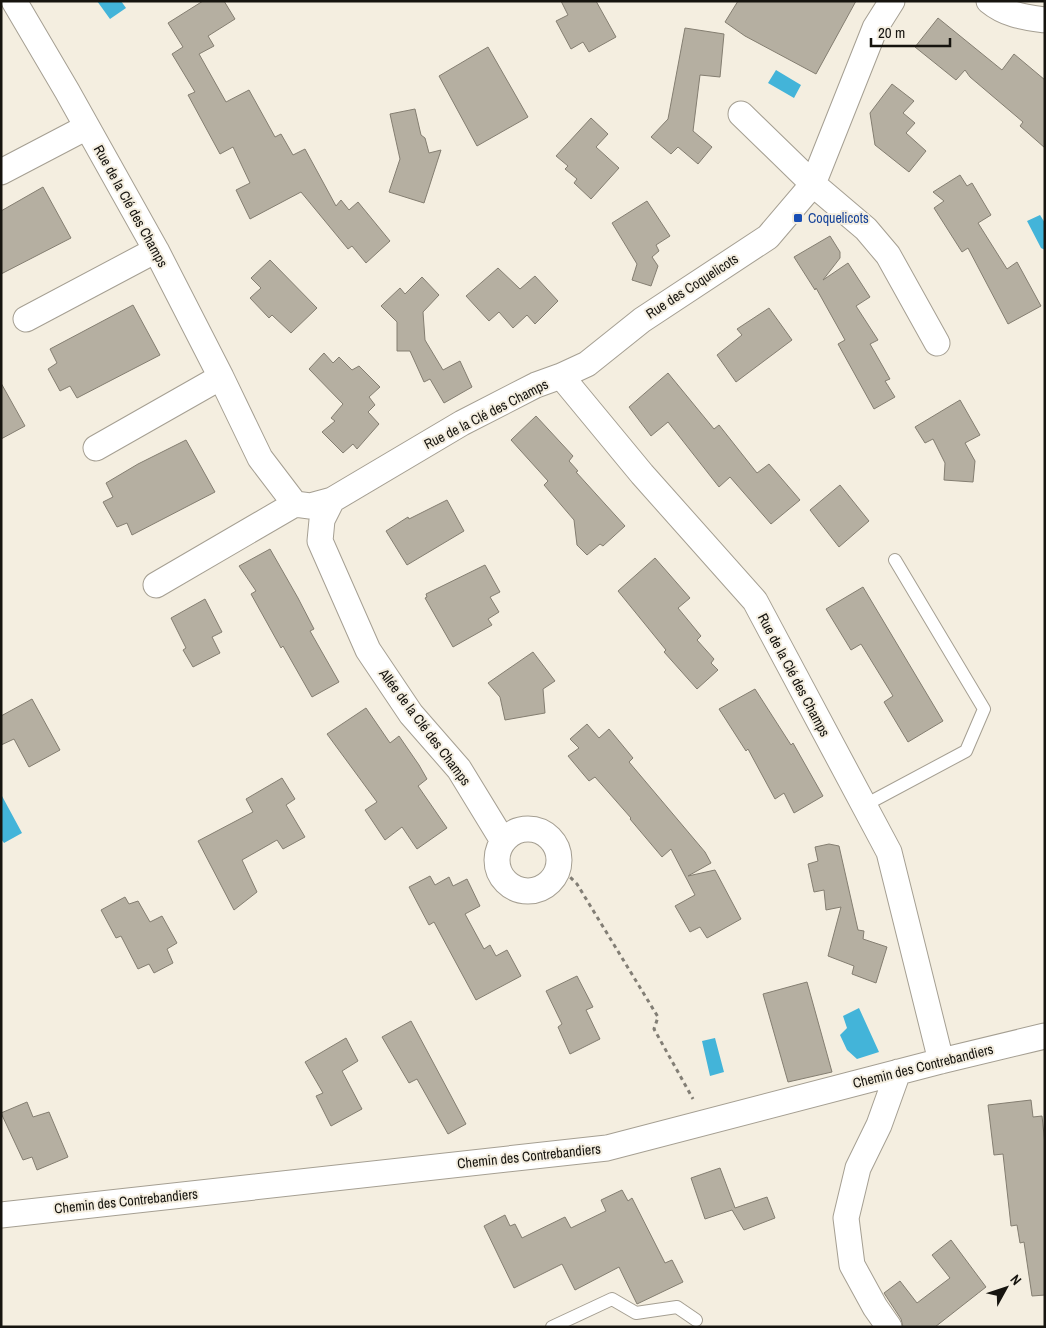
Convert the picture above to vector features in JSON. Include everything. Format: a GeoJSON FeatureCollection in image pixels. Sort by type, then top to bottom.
{"type":"FeatureCollection","features":[{"type":"Feature","properties":{"kind":"street","name":"Rue de la Clé des Champs"},"geometry":{"type":"LineString","coordinates":[[14,1],[156,250],[260,458],[296,504],[310,506],[332,500],[462,423],[536,386],[562,376],[642,474],[755,601],[889,852],[941,1061]]}},
{"type":"Feature","properties":{"kind":"street","name":"Rue des Coquelicots"},"geometry":{"type":"LineString","coordinates":[[562,376],[587,364],[642,320],[768,237],[813,184],[875,28],[892,1]]}},
{"type":"Feature","properties":{"kind":"street"},"geometry":{"type":"LineString","coordinates":[[989,1],[997,8],[1014,16],[1045,20]]}},
{"type":"Feature","properties":{"kind":"street"},"geometry":{"type":"LineString","coordinates":[[741,114],[813,184],[866,229],[888,255],[937,344]]}},
{"type":"Feature","properties":{"kind":"street"},"geometry":{"type":"LineString","coordinates":[[1,172],[87,127]]}},
{"type":"Feature","properties":{"kind":"street"},"geometry":{"type":"LineString","coordinates":[[26,319],[156,250]]}},
{"type":"Feature","properties":{"kind":"street"},"geometry":{"type":"LineString","coordinates":[[96,448],[221,377]]}},
{"type":"Feature","properties":{"kind":"street","name":"Allée de la Clé des Champs"},"geometry":{"type":"LineString","coordinates":[[332,500],[322,520],[320,541],[368,650],[411,714],[459,769],[503,841]]}},
{"type":"Feature","properties":{"kind":"street"},"geometry":{"type":"LineString","coordinates":[[156,585],[296,504]]}},
{"type":"Feature","properties":{"kind":"street"},"geometry":{"type":"LineString","coordinates":[[531,828],[541,831],[550,837],[559,854],[559,866],[554,878],[540,890],[521,891],[506,883],[497,869],[496,854],[503,841],[511,832],[531,828]]}},
{"type":"Feature","properties":{"kind":"street","name":"Chemin des Contrebandiers"},"geometry":{"type":"LineString","coordinates":[[1,1215],[607,1148],[941,1061],[1045,1036]]}},
{"type":"Feature","properties":{"kind":"street"},"geometry":{"type":"LineString","coordinates":[[888,1327],[852,1265],[846,1218],[858,1168],[879,1125],[898,1072]]}},
{"type":"Feature","properties":{"kind":"lane"},"geometry":{"type":"LineString","coordinates":[[865,806],[966,751],[984,709],[895,560]]}},
{"type":"Feature","properties":{"kind":"lane"},"geometry":{"type":"LineString","coordinates":[[552,1327],[612,1299],[636,1312],[677,1307],[696,1320]]}},
{"type":"Feature","properties":{"kind":"path"},"geometry":{"type":"LineString","coordinates":[[559,866],[577,884],[658,1017],[654,1029],[706,1122]]}},
{"type":"Feature","properties":{"kind":"water"},"geometry":{"type":"Polygon","coordinates":[[[97,1],[121,1],[126,8],[110,19],[97,1]]]}},
{"type":"Feature","properties":{"kind":"water"},"geometry":{"type":"Polygon","coordinates":[[[776,70],[801,85],[794,98],[768,83],[776,70]]]}},
{"type":"Feature","properties":{"kind":"water"},"geometry":{"type":"Polygon","coordinates":[[[1040,215],[1045,223],[1045,250],[1041,248],[1027,221],[1040,215]]]}},
{"type":"Feature","properties":{"kind":"water"},"geometry":{"type":"Polygon","coordinates":[[[2,796],[22,833],[4,843],[1,839],[2,796]]]}},
{"type":"Feature","properties":{"kind":"water"},"geometry":{"type":"Polygon","coordinates":[[[859,1008],[879,1052],[857,1059],[847,1050],[840,1035],[847,1028],[843,1016],[859,1008]]]}},
{"type":"Feature","properties":{"kind":"water"},"geometry":{"type":"Polygon","coordinates":[[[715,1038],[724,1072],[710,1076],[702,1041],[715,1038]]]}},
{"type":"Feature","properties":{"kind":"building"},"geometry":{"type":"Polygon","coordinates":[[[203,1],[224,1],[235,19],[208,36],[214,46],[199,54],[226,102],[249,90],[275,137],[281,134],[293,155],[305,149],[336,206],[341,200],[349,210],[358,202],[390,241],[366,263],[352,246],[348,249],[301,192],[250,219],[236,190],[250,183],[233,147],[220,154],[188,95],[195,92],[172,54],[183,47],[168,23],[203,1]]]}},
{"type":"Feature","properties":{"kind":"building"},"geometry":{"type":"Polygon","coordinates":[[[561,1],[596,1],[616,37],[589,52],[583,42],[571,49],[556,21],[568,15],[561,1]]]}},
{"type":"Feature","properties":{"kind":"building"},"geometry":{"type":"Polygon","coordinates":[[[738,1],[856,1],[816,74],[745,36],[725,22],[738,1]]]}},
{"type":"Feature","properties":{"kind":"building"},"geometry":{"type":"Polygon","coordinates":[[[938,18],[1002,70],[1014,54],[1045,80],[1045,148],[1020,126],[1023,122],[970,77],[965,70],[956,80],[915,47],[938,18]]]}},
{"type":"Feature","properties":{"kind":"building"},"geometry":{"type":"Polygon","coordinates":[[[685,28],[724,34],[720,77],[700,75],[693,131],[712,147],[698,164],[678,147],[671,154],[651,137],[668,119],[685,28]]]}},
{"type":"Feature","properties":{"kind":"building"},"geometry":{"type":"Polygon","coordinates":[[[488,47],[528,117],[477,146],[439,76],[488,47]]]}},
{"type":"Feature","properties":{"kind":"building"},"geometry":{"type":"Polygon","coordinates":[[[892,84],[914,101],[903,113],[915,123],[906,133],[926,151],[909,172],[875,145],[870,113],[892,84]]]}},
{"type":"Feature","properties":{"kind":"building"},"geometry":{"type":"Polygon","coordinates":[[[415,109],[421,135],[425,138],[429,153],[441,150],[424,203],[389,192],[400,159],[390,114],[415,109]]]}},
{"type":"Feature","properties":{"kind":"building"},"geometry":{"type":"Polygon","coordinates":[[[591,118],[608,134],[596,147],[619,168],[591,199],[574,183],[577,179],[565,169],[568,166],[556,156],[591,118]]]}},
{"type":"Feature","properties":{"kind":"building"},"geometry":{"type":"Polygon","coordinates":[[[960,175],[967,186],[972,183],[991,215],[978,223],[1007,269],[1017,262],[1041,306],[1008,324],[968,248],[962,252],[934,208],[944,201],[933,192],[960,175]]]}},
{"type":"Feature","properties":{"kind":"building"},"geometry":{"type":"Polygon","coordinates":[[[43,187],[71,238],[1,274],[1,211],[43,187]]]}},
{"type":"Feature","properties":{"kind":"building"},"geometry":{"type":"Polygon","coordinates":[[[647,201],[670,236],[656,245],[659,251],[652,257],[658,266],[651,286],[632,280],[637,264],[612,223],[647,201]]]}},
{"type":"Feature","properties":{"kind":"building"},"geometry":{"type":"Polygon","coordinates":[[[830,236],[840,252],[840,258],[823,280],[848,263],[870,297],[856,306],[878,340],[870,344],[890,379],[885,381],[895,397],[874,409],[838,344],[845,340],[816,288],[815,290],[794,257],[830,236]]]}},
{"type":"Feature","properties":{"kind":"building"},"geometry":{"type":"Polygon","coordinates":[[[270,260],[317,308],[291,333],[272,315],[269,318],[250,298],[261,288],[251,278],[270,260]]]}},
{"type":"Feature","properties":{"kind":"building"},"geometry":{"type":"Polygon","coordinates":[[[498,268],[520,289],[535,276],[558,301],[535,324],[527,315],[513,328],[499,312],[489,321],[466,296],[498,268]]]}},
{"type":"Feature","properties":{"kind":"building"},"geometry":{"type":"Polygon","coordinates":[[[422,277],[439,295],[423,312],[425,340],[443,370],[460,361],[472,387],[444,403],[430,379],[424,382],[410,351],[397,351],[397,322],[381,306],[400,288],[405,294],[422,277]]]}},
{"type":"Feature","properties":{"kind":"building"},"geometry":{"type":"Polygon","coordinates":[[[133,305],[160,355],[77,398],[70,386],[60,391],[48,369],[57,363],[50,349],[133,305]]]}},
{"type":"Feature","properties":{"kind":"building"},"geometry":{"type":"Polygon","coordinates":[[[769,308],[792,340],[736,382],[717,355],[742,335],[737,329],[769,308]]]}},
{"type":"Feature","properties":{"kind":"building"},"geometry":{"type":"Polygon","coordinates":[[[324,353],[333,363],[339,357],[352,370],[359,366],[380,387],[369,397],[375,405],[368,412],[379,424],[357,449],[353,444],[343,453],[322,432],[335,421],[331,418],[343,404],[309,369],[324,353]]]}},
{"type":"Feature","properties":{"kind":"building"},"geometry":{"type":"Polygon","coordinates":[[[668,373],[714,429],[719,425],[757,473],[769,464],[800,500],[771,524],[730,477],[719,487],[668,422],[651,436],[629,407],[668,373]]]}},
{"type":"Feature","properties":{"kind":"building"},"geometry":{"type":"Polygon","coordinates":[[[1,383],[25,426],[1,439],[1,383]]]}},
{"type":"Feature","properties":{"kind":"building"},"geometry":{"type":"Polygon","coordinates":[[[960,400],[980,435],[965,443],[975,461],[973,482],[944,480],[945,463],[933,439],[925,443],[915,427],[960,400]]]}},
{"type":"Feature","properties":{"kind":"building"},"geometry":{"type":"Polygon","coordinates":[[[536,416],[573,456],[569,461],[578,471],[576,472],[625,526],[603,546],[600,544],[587,555],[577,545],[574,520],[544,485],[548,481],[511,440],[536,416]]]}},
{"type":"Feature","properties":{"kind":"building"},"geometry":{"type":"Polygon","coordinates":[[[186,440],[215,492],[132,535],[127,523],[117,527],[103,502],[113,497],[106,483],[138,464],[186,440]]]}},
{"type":"Feature","properties":{"kind":"building"},"geometry":{"type":"Polygon","coordinates":[[[840,485],[869,521],[839,547],[810,510],[840,485]]]}},
{"type":"Feature","properties":{"kind":"building"},"geometry":{"type":"Polygon","coordinates":[[[447,500],[464,531],[407,565],[386,531],[408,517],[409,519],[447,500]]]}},
{"type":"Feature","properties":{"kind":"building"},"geometry":{"type":"Polygon","coordinates":[[[270,549],[298,598],[314,629],[310,631],[339,682],[312,697],[283,646],[281,648],[251,594],[256,591],[239,566],[270,549]]]}},
{"type":"Feature","properties":{"kind":"building"},"geometry":{"type":"Polygon","coordinates":[[[655,558],[690,598],[678,608],[701,636],[697,640],[714,659],[711,663],[718,670],[697,689],[664,652],[666,650],[618,591],[655,558]]]}},
{"type":"Feature","properties":{"kind":"building"},"geometry":{"type":"Polygon","coordinates":[[[485,565],[500,592],[490,597],[499,612],[488,619],[492,625],[453,647],[425,598],[427,597],[426,594],[485,565]]]}},
{"type":"Feature","properties":{"kind":"building"},"geometry":{"type":"Polygon","coordinates":[[[863,587],[943,721],[908,742],[884,702],[893,696],[861,644],[851,650],[826,609],[863,587]]]}},
{"type":"Feature","properties":{"kind":"building"},"geometry":{"type":"Polygon","coordinates":[[[205,599],[222,632],[212,637],[220,653],[193,667],[183,650],[186,648],[171,618],[205,599]]]}},
{"type":"Feature","properties":{"kind":"building"},"geometry":{"type":"Polygon","coordinates":[[[533,652],[555,681],[543,689],[545,713],[505,720],[500,697],[488,683],[533,652]]]}},
{"type":"Feature","properties":{"kind":"building"},"geometry":{"type":"Polygon","coordinates":[[[755,689],[791,745],[793,743],[823,796],[794,813],[784,793],[775,799],[748,749],[746,751],[719,709],[755,689]]]}},
{"type":"Feature","properties":{"kind":"building"},"geometry":{"type":"Polygon","coordinates":[[[32,699],[60,750],[29,767],[14,739],[1,745],[1,716],[32,699]]]}},
{"type":"Feature","properties":{"kind":"building"},"geometry":{"type":"Polygon","coordinates":[[[366,708],[390,743],[399,736],[419,765],[427,779],[418,786],[447,828],[417,849],[402,827],[385,840],[365,810],[377,802],[327,734],[366,708]]]}},
{"type":"Feature","properties":{"kind":"building"},"geometry":{"type":"Polygon","coordinates":[[[587,724],[599,738],[609,729],[633,758],[629,762],[705,852],[711,863],[688,876],[715,870],[741,919],[707,938],[700,927],[690,932],[675,906],[695,895],[671,849],[662,857],[595,777],[589,781],[568,756],[579,748],[570,739],[587,724]]]}},
{"type":"Feature","properties":{"kind":"building"},"geometry":{"type":"Polygon","coordinates":[[[282,778],[295,799],[286,805],[305,837],[283,849],[277,840],[242,860],[257,892],[234,910],[198,841],[253,812],[246,799],[282,778]]]}},
{"type":"Feature","properties":{"kind":"building"},"geometry":{"type":"Polygon","coordinates":[[[829,844],[839,846],[858,930],[864,931],[863,939],[887,947],[876,983],[852,974],[854,966],[828,956],[841,907],[826,910],[824,890],[814,892],[808,864],[818,861],[815,847],[829,844]]]}},
{"type":"Feature","properties":{"kind":"building"},"geometry":{"type":"Polygon","coordinates":[[[430,876],[435,885],[449,877],[453,886],[467,879],[480,906],[465,914],[484,949],[490,945],[496,956],[507,950],[521,976],[476,1000],[434,922],[429,925],[409,887],[430,876]]]}},
{"type":"Feature","properties":{"kind":"building"},"geometry":{"type":"Polygon","coordinates":[[[125,897],[129,904],[138,901],[150,922],[162,916],[177,943],[167,949],[173,963],[154,973],[149,964],[138,969],[121,936],[116,938],[101,910],[125,897]]]}},
{"type":"Feature","properties":{"kind":"building"},"geometry":{"type":"Polygon","coordinates":[[[577,976],[593,1007],[586,1010],[600,1039],[570,1054],[558,1027],[562,1024],[546,991],[577,976]]]}},
{"type":"Feature","properties":{"kind":"building"},"geometry":{"type":"Polygon","coordinates":[[[807,982],[832,1072],[788,1082],[763,994],[807,982]]]}},
{"type":"Feature","properties":{"kind":"building"},"geometry":{"type":"Polygon","coordinates":[[[411,1021],[466,1124],[448,1134],[417,1079],[409,1083],[382,1037],[411,1021]]]}},
{"type":"Feature","properties":{"kind":"building"},"geometry":{"type":"Polygon","coordinates":[[[346,1038],[358,1061],[342,1071],[362,1109],[331,1126],[316,1096],[323,1093],[305,1062],[346,1038]]]}},
{"type":"Feature","properties":{"kind":"building"},"geometry":{"type":"Polygon","coordinates":[[[1031,1100],[1033,1117],[1042,1116],[1045,1144],[1045,1295],[1032,1296],[1024,1242],[1020,1243],[1017,1225],[1011,1226],[1003,1154],[994,1155],[988,1105],[1031,1100]]]}},
{"type":"Feature","properties":{"kind":"building"},"geometry":{"type":"Polygon","coordinates":[[[27,1102],[33,1117],[49,1112],[68,1157],[37,1170],[32,1157],[23,1160],[1,1113],[27,1102]]]}},
{"type":"Feature","properties":{"kind":"building"},"geometry":{"type":"Polygon","coordinates":[[[720,1168],[735,1208],[767,1197],[775,1218],[744,1230],[732,1210],[705,1219],[691,1178],[720,1168]]]}},
{"type":"Feature","properties":{"kind":"building"},"geometry":{"type":"Polygon","coordinates":[[[622,1190],[628,1201],[632,1198],[665,1263],[672,1260],[683,1282],[637,1304],[619,1267],[575,1290],[562,1264],[514,1288],[484,1226],[505,1215],[510,1226],[515,1224],[522,1238],[565,1217],[571,1228],[606,1211],[601,1200],[622,1190]]]}},
{"type":"Feature","properties":{"kind":"building"},"geometry":{"type":"Polygon","coordinates":[[[951,1240],[986,1287],[935,1327],[903,1327],[901,1319],[884,1293],[900,1281],[917,1303],[950,1278],[932,1255],[951,1240]]]}},
{"type":"Feature","properties":{"kind":"place","name":"Coquelicots"},"geometry":{"type":"Point","coordinates":[798,218]}}]}
